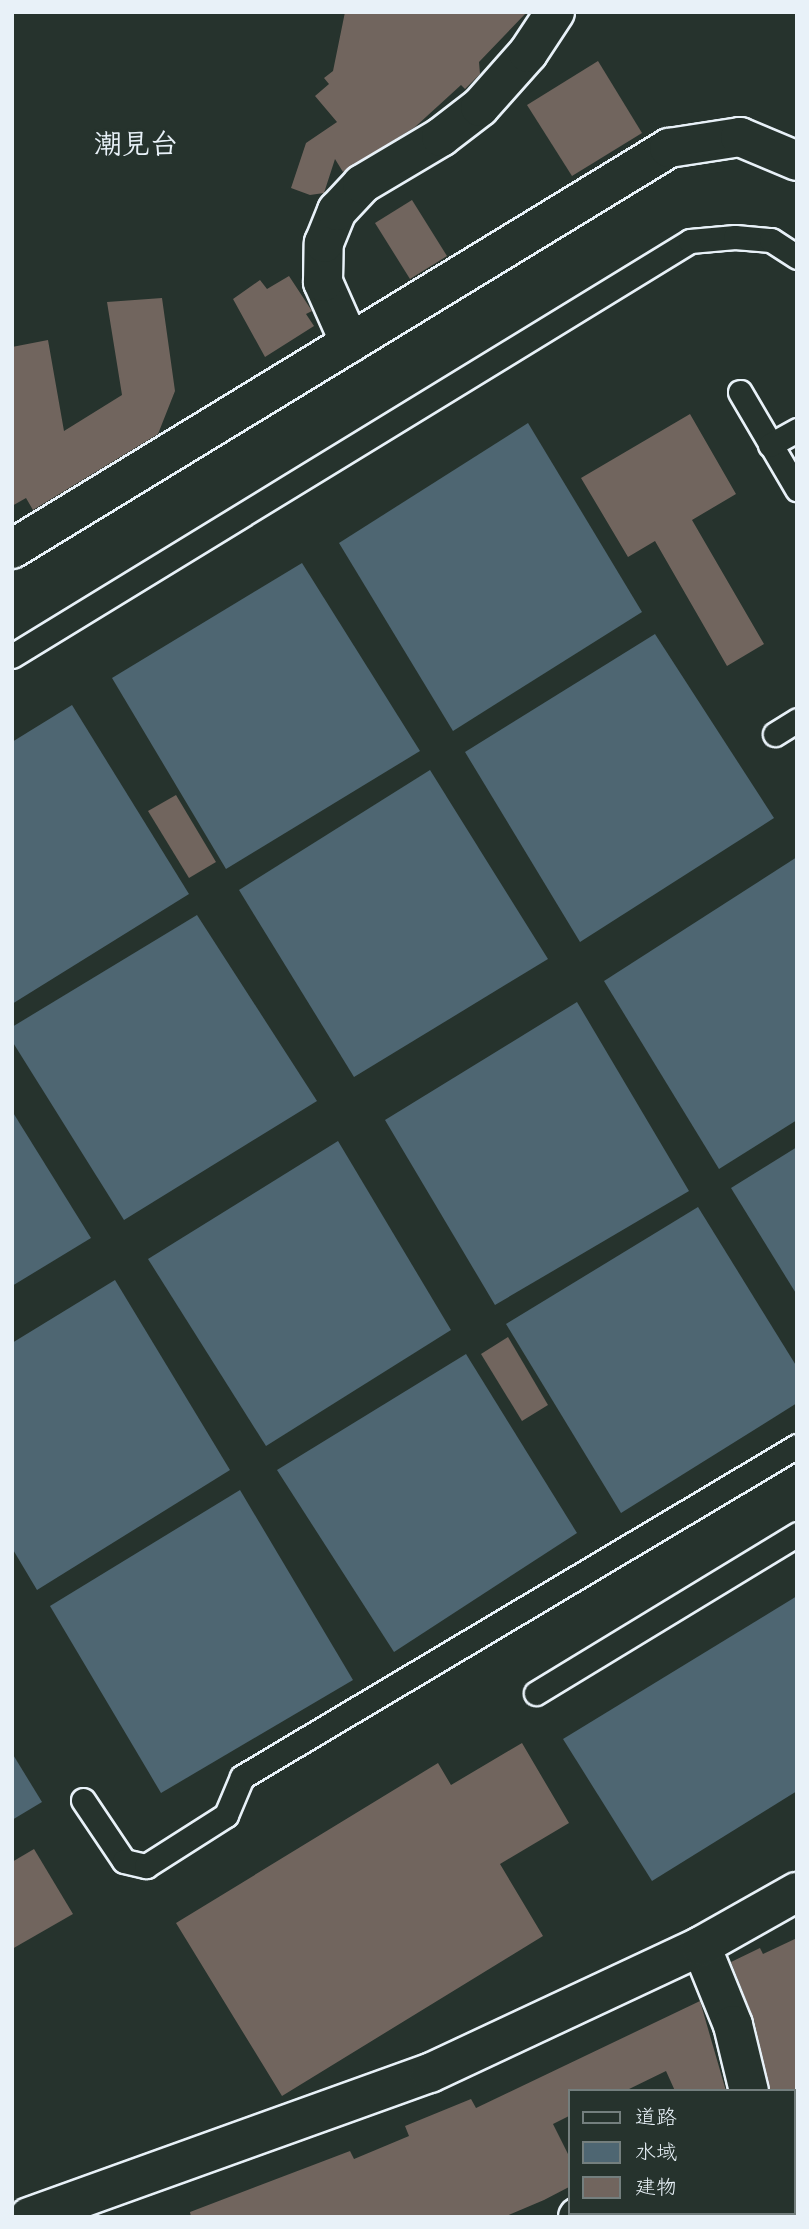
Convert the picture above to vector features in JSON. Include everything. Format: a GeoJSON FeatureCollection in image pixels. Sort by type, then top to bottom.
{"type":"FeatureCollection","features":[{"type":"Feature","properties":{"kind":"street"},"geometry":{"type":"LineString","coordinates":[[350,343],[323,282],[324,243],[337,211],[362,184],[480,107],[528,54],[555,12]]}},
{"type":"Feature","properties":{"kind":"street"},"geometry":{"type":"LineString","coordinates":[[12,549],[669,148],[740,137],[797,161]]}},
{"type":"Feature","properties":{"kind":"street"},"geometry":{"type":"LineString","coordinates":[[29,2217],[430,2073],[701,1946],[797,1892]]}},
{"type":"Feature","properties":{"kind":"street"},"geometry":{"type":"LineString","coordinates":[[701,1946],[733,2025],[749,2089]]}},
{"type":"Feature","properties":{"kind":"lane"},"geometry":{"type":"LineString","coordinates":[[12,656],[690,241],[735,237],[771,240],[797,257]]}},
{"type":"Feature","properties":{"kind":"lane"},"geometry":{"type":"LineString","coordinates":[[740,391],[797,489]]}},
{"type":"Feature","properties":{"kind":"lane"},"geometry":{"type":"LineString","coordinates":[[770,445],[797,430]]}},
{"type":"Feature","properties":{"kind":"lane"},"geometry":{"type":"LineString","coordinates":[[775,734],[797,720]]}},
{"type":"Feature","properties":{"kind":"lane"},"geometry":{"type":"LineString","coordinates":[[83,1800],[124,1861],[146,1866],[226,1815],[242,1777],[797,1446]]}},
{"type":"Feature","properties":{"kind":"lane"},"geometry":{"type":"LineString","coordinates":[[536,1693],[797,1534]]}},
{"type":"Feature","properties":{"kind":"water"},"geometry":{"type":"Polygon","coordinates":[[[528,423],[642,612],[453,731],[339,543],[528,423]]]}},
{"type":"Feature","properties":{"kind":"water"},"geometry":{"type":"Polygon","coordinates":[[[302,563],[420,751],[226,869],[112,678],[302,563]]]}},
{"type":"Feature","properties":{"kind":"water"},"geometry":{"type":"Polygon","coordinates":[[[655,634],[774,818],[580,942],[465,752],[655,634]]]}},
{"type":"Feature","properties":{"kind":"water"},"geometry":{"type":"Polygon","coordinates":[[[72,705],[189,894],[12,1004],[12,742],[72,705]]]}},
{"type":"Feature","properties":{"kind":"water"},"geometry":{"type":"Polygon","coordinates":[[[430,770],[548,959],[354,1077],[239,890],[430,770]]]}},
{"type":"Feature","properties":{"kind":"water"},"geometry":{"type":"Polygon","coordinates":[[[797,857],[797,1120],[719,1169],[604,981],[797,857]]]}},
{"type":"Feature","properties":{"kind":"water"},"geometry":{"type":"Polygon","coordinates":[[[197,915],[317,1101],[124,1220],[12,1041],[12,1027],[197,915]]]}},
{"type":"Feature","properties":{"kind":"water"},"geometry":{"type":"Polygon","coordinates":[[[577,1002],[689,1191],[495,1305],[385,1120],[577,1002]]]}},
{"type":"Feature","properties":{"kind":"water"},"geometry":{"type":"Polygon","coordinates":[[[12,1111],[91,1238],[12,1286],[12,1111]]]}},
{"type":"Feature","properties":{"kind":"water"},"geometry":{"type":"Polygon","coordinates":[[[338,1141],[451,1330],[266,1446],[148,1259],[338,1141]]]}},
{"type":"Feature","properties":{"kind":"water"},"geometry":{"type":"Polygon","coordinates":[[[797,1147],[797,1295],[731,1188],[797,1147]]]}},
{"type":"Feature","properties":{"kind":"water"},"geometry":{"type":"Polygon","coordinates":[[[698,1207],[797,1367],[797,1403],[621,1513],[506,1324],[698,1207]]]}},
{"type":"Feature","properties":{"kind":"water"},"geometry":{"type":"Polygon","coordinates":[[[115,1280],[230,1470],[37,1590],[12,1548],[12,1343],[115,1280]]]}},
{"type":"Feature","properties":{"kind":"water"},"geometry":{"type":"Polygon","coordinates":[[[466,1354],[577,1533],[394,1652],[277,1470],[466,1354]]]}},
{"type":"Feature","properties":{"kind":"water"},"geometry":{"type":"Polygon","coordinates":[[[240,1490],[353,1680],[161,1793],[50,1606],[240,1490]]]}},
{"type":"Feature","properties":{"kind":"water"},"geometry":{"type":"Polygon","coordinates":[[[797,1596],[797,1791],[652,1881],[563,1739],[797,1596]]]}},
{"type":"Feature","properties":{"kind":"water"},"geometry":{"type":"Polygon","coordinates":[[[12,1753],[42,1802],[12,1820],[12,1753]]]}},
{"type":"Feature","properties":{"kind":"building"},"geometry":{"type":"Polygon","coordinates":[[[345,12],[527,12],[479,62],[480,74],[465,89],[461,85],[415,127],[343,172],[335,159],[324,193],[310,195],[291,188],[306,143],[337,122],[315,96],[329,84],[324,78],[333,71],[345,12]]]}},
{"type":"Feature","properties":{"kind":"building"},"geometry":{"type":"Polygon","coordinates":[[[598,61],[642,133],[572,176],[527,105],[598,61]]]}},
{"type":"Feature","properties":{"kind":"building"},"geometry":{"type":"Polygon","coordinates":[[[412,200],[447,256],[410,279],[375,223],[412,200]]]}},
{"type":"Feature","properties":{"kind":"building"},"geometry":{"type":"Polygon","coordinates":[[[289,276],[312,311],[306,314],[314,326],[265,357],[233,299],[260,280],[267,289],[289,276]]]}},
{"type":"Feature","properties":{"kind":"building"},"geometry":{"type":"Polygon","coordinates":[[[162,298],[175,391],[158,434],[33,510],[26,498],[12,506],[12,347],[48,340],[64,431],[122,395],[107,302],[162,298]]]}},
{"type":"Feature","properties":{"kind":"building"},"geometry":{"type":"Polygon","coordinates":[[[690,414],[736,494],[692,520],[764,644],[727,666],[655,541],[628,557],[581,478],[690,414]]]}},
{"type":"Feature","properties":{"kind":"building"},"geometry":{"type":"Polygon","coordinates":[[[176,795],[216,862],[189,878],[148,811],[176,795]]]}},
{"type":"Feature","properties":{"kind":"building"},"geometry":{"type":"Polygon","coordinates":[[[508,1337],[548,1405],[522,1421],[481,1354],[508,1337]]]}},
{"type":"Feature","properties":{"kind":"building"},"geometry":{"type":"Polygon","coordinates":[[[522,1743],[569,1823],[500,1864],[543,1936],[282,2096],[176,1923],[438,1763],[451,1785],[522,1743]]]}},
{"type":"Feature","properties":{"kind":"building"},"geometry":{"type":"Polygon","coordinates":[[[34,1849],[73,1914],[12,1949],[12,1862],[34,1849]]]}},
{"type":"Feature","properties":{"kind":"building"},"geometry":{"type":"Polygon","coordinates":[[[797,1938],[797,2091],[770,2089],[754,2020],[731,1962],[760,1948],[763,1954],[797,1938]]]}},
{"type":"Feature","properties":{"kind":"building"},"geometry":{"type":"Polygon","coordinates":[[[700,2001],[725,2089],[674,2089],[666,2071],[629,2089],[568,2089],[568,2116],[553,2124],[568,2154],[568,2188],[504,2217],[191,2217],[190,2212],[350,2151],[354,2159],[409,2136],[405,2126],[471,2099],[476,2108],[700,2001]]]}},
{"type":"Feature","properties":{"kind":"district","name":"潮見台"},"geometry":{"type":"Point","coordinates":[136,148]}}]}
